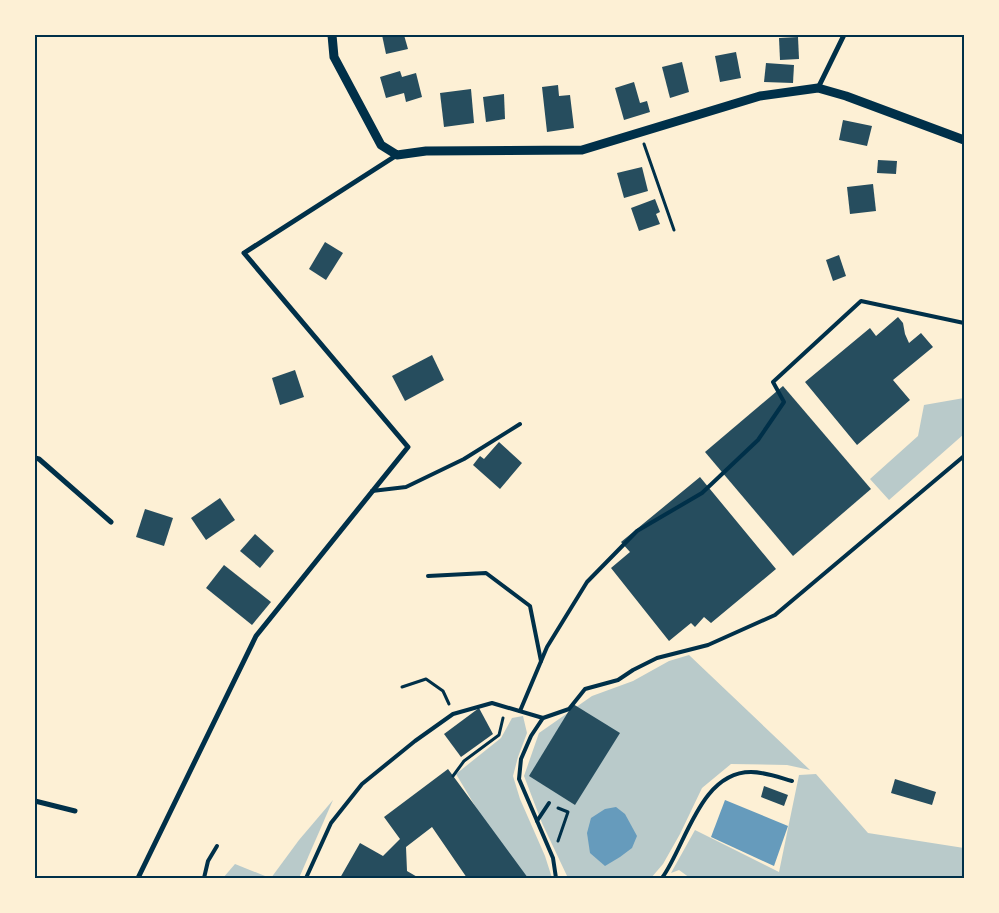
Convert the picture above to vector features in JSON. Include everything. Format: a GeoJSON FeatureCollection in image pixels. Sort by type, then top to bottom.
{"type":"FeatureCollection","features":[{"type":"Feature","properties":{"kind":"street"},"geometry":{"type":"LineString","coordinates":[[332,35],[334,58],[376,137],[381,145],[396,155]]}},
{"type":"Feature","properties":{"kind":"street"},"geometry":{"type":"LineString","coordinates":[[818,88],[844,35]]}},
{"type":"Feature","properties":{"kind":"street"},"geometry":{"type":"LineString","coordinates":[[138,878],[256,636],[408,447],[244,253],[396,155],[426,151],[582,150],[760,96],[818,88],[846,96],[964,140]]}},
{"type":"Feature","properties":{"kind":"street"},"geometry":{"type":"LineString","coordinates":[[35,458],[39,459],[111,522]]}},
{"type":"Feature","properties":{"kind":"street"},"geometry":{"type":"LineString","coordinates":[[35,801],[75,811]]}},
{"type":"Feature","properties":{"kind":"lane"},"geometry":{"type":"LineString","coordinates":[[520,711],[547,647],[588,582],[637,531],[702,493],[758,440],[784,402],[773,382],[861,301],[964,323]]}},
{"type":"Feature","properties":{"kind":"lane"},"geometry":{"type":"LineString","coordinates":[[372,491],[406,488],[464,459],[520,424]]}},
{"type":"Feature","properties":{"kind":"lane"},"geometry":{"type":"LineString","coordinates":[[306,878],[331,823],[362,784],[415,741],[453,714],[492,703],[543,718],[569,709],[585,689],[618,680],[657,658],[708,645],[775,615],[964,456]]}},
{"type":"Feature","properties":{"kind":"lane"},"geometry":{"type":"LineString","coordinates":[[428,576],[486,573],[530,606],[541,662]]}},
{"type":"Feature","properties":{"kind":"lane"},"geometry":{"type":"LineString","coordinates":[[543,718],[531,736],[521,759],[519,778],[552,858],[556,878]]}},
{"type":"Feature","properties":{"kind":"lane"},"geometry":{"type":"LineString","coordinates":[[662,878],[700,806],[715,786],[733,775],[749,772],[765,773],[792,780]]}},
{"type":"Feature","properties":{"kind":"lane"},"geometry":{"type":"LineString","coordinates":[[537,821],[548,803]]}},
{"type":"Feature","properties":{"kind":"lane"},"geometry":{"type":"LineString","coordinates":[[204,878],[208,861],[217,846]]}},
{"type":"Feature","properties":{"kind":"path"},"geometry":{"type":"LineString","coordinates":[[639,132],[674,230]]}},
{"type":"Feature","properties":{"kind":"path"},"geometry":{"type":"LineString","coordinates":[[402,687],[426,679],[443,691],[453,714]]}},
{"type":"Feature","properties":{"kind":"path"},"geometry":{"type":"LineString","coordinates":[[453,776],[464,761],[499,735],[506,708]]}},
{"type":"Feature","properties":{"kind":"path"},"geometry":{"type":"LineString","coordinates":[[552,858],[568,812]]}},
{"type":"Feature","properties":{"kind":"shaded area"},"geometry":{"type":"Polygon","coordinates":[[[964,398],[964,434],[889,500],[870,479],[918,436],[924,405],[964,398]]]}},
{"type":"Feature","properties":{"kind":"shaded area"},"geometry":{"type":"Polygon","coordinates":[[[689,655],[810,770],[787,765],[731,764],[702,788],[663,864],[651,878],[568,878],[542,823],[524,776],[539,733],[592,696],[633,681],[669,661],[689,655]]]}},
{"type":"Feature","properties":{"kind":"shaded area"},"geometry":{"type":"Polygon","coordinates":[[[523,716],[527,733],[513,776],[520,799],[545,856],[552,878],[518,878],[456,774],[501,738],[512,718],[523,716]]]}},
{"type":"Feature","properties":{"kind":"shaded area"},"geometry":{"type":"Polygon","coordinates":[[[816,774],[868,833],[964,848],[964,878],[690,878],[679,870],[671,873],[695,830],[779,872],[799,775],[816,774]]]}},
{"type":"Feature","properties":{"kind":"shaded area"},"geometry":{"type":"Polygon","coordinates":[[[333,800],[299,878],[271,878],[299,840],[333,800]]]}},
{"type":"Feature","properties":{"kind":"shaded area"},"geometry":{"type":"Polygon","coordinates":[[[235,864],[270,878],[223,878],[235,864]]]}},
{"type":"Feature","properties":{"kind":"water"},"geometry":{"type":"Polygon","coordinates":[[[725,800],[788,826],[774,866],[711,837],[725,800]]]}},
{"type":"Feature","properties":{"kind":"water"},"geometry":{"type":"Polygon","coordinates":[[[616,807],[625,814],[637,836],[632,848],[605,866],[590,853],[587,833],[591,818],[605,809],[616,807]]]}},
{"type":"Feature","properties":{"kind":"building"},"geometry":{"type":"Polygon","coordinates":[[[382,35],[404,35],[408,49],[386,54],[382,35]]]}},
{"type":"Feature","properties":{"kind":"building"},"geometry":{"type":"Polygon","coordinates":[[[798,37],[799,59],[780,60],[779,38],[798,37]]]}},
{"type":"Feature","properties":{"kind":"building"},"geometry":{"type":"Polygon","coordinates":[[[736,52],[741,78],[720,82],[715,56],[736,52]]]}},
{"type":"Feature","properties":{"kind":"building"},"geometry":{"type":"Polygon","coordinates":[[[682,62],[689,92],[670,98],[662,67],[682,62]]]}},
{"type":"Feature","properties":{"kind":"building"},"geometry":{"type":"Polygon","coordinates":[[[766,63],[794,65],[793,83],[764,82],[766,63]]]}},
{"type":"Feature","properties":{"kind":"building"},"geometry":{"type":"Polygon","coordinates":[[[400,71],[402,77],[416,73],[422,97],[406,102],[404,93],[386,98],[380,77],[400,71]]]}},
{"type":"Feature","properties":{"kind":"building"},"geometry":{"type":"Polygon","coordinates":[[[634,82],[640,103],[647,101],[650,112],[624,120],[615,88],[634,82]]]}},
{"type":"Feature","properties":{"kind":"building"},"geometry":{"type":"Polygon","coordinates":[[[558,85],[559,96],[570,95],[574,128],[547,132],[542,87],[558,85]]]}},
{"type":"Feature","properties":{"kind":"building"},"geometry":{"type":"Polygon","coordinates":[[[471,89],[474,123],[444,127],[440,93],[471,89]]]}},
{"type":"Feature","properties":{"kind":"building"},"geometry":{"type":"Polygon","coordinates":[[[504,94],[505,119],[486,122],[483,97],[504,94]]]}},
{"type":"Feature","properties":{"kind":"building"},"geometry":{"type":"Polygon","coordinates":[[[843,120],[872,126],[867,146],[839,140],[843,120]]]}},
{"type":"Feature","properties":{"kind":"building"},"geometry":{"type":"Polygon","coordinates":[[[878,160],[897,161],[896,174],[877,173],[878,160]]]}},
{"type":"Feature","properties":{"kind":"building"},"geometry":{"type":"Polygon","coordinates":[[[642,167],[648,191],[624,198],[617,173],[642,167]]]}},
{"type":"Feature","properties":{"kind":"building"},"geometry":{"type":"Polygon","coordinates":[[[873,184],[876,211],[850,214],[847,187],[873,184]]]}},
{"type":"Feature","properties":{"kind":"building"},"geometry":{"type":"Polygon","coordinates":[[[655,199],[660,212],[656,214],[660,224],[639,231],[631,208],[655,199]]]}},
{"type":"Feature","properties":{"kind":"building"},"geometry":{"type":"Polygon","coordinates":[[[325,242],[343,253],[326,280],[309,269],[325,242]]]}},
{"type":"Feature","properties":{"kind":"building"},"geometry":{"type":"Polygon","coordinates":[[[839,255],[846,276],[833,281],[826,260],[839,255]]]}},
{"type":"Feature","properties":{"kind":"building"},"geometry":{"type":"Polygon","coordinates":[[[898,317],[903,323],[909,343],[921,333],[933,347],[893,380],[910,400],[857,445],[805,382],[870,328],[876,336],[898,317]]]}},
{"type":"Feature","properties":{"kind":"building"},"geometry":{"type":"Polygon","coordinates":[[[432,355],[444,380],[405,401],[392,376],[432,355]]]}},
{"type":"Feature","properties":{"kind":"building"},"geometry":{"type":"Polygon","coordinates":[[[295,370],[304,397],[280,405],[272,378],[295,370]]]}},
{"type":"Feature","properties":{"kind":"building"},"geometry":{"type":"Polygon","coordinates":[[[783,386],[871,489],[793,556],[705,452],[783,386]]]}},
{"type":"Feature","properties":{"kind":"building"},"geometry":{"type":"Polygon","coordinates":[[[499,442],[522,463],[500,489],[473,465],[480,456],[484,459],[499,442]]]}},
{"type":"Feature","properties":{"kind":"building"},"geometry":{"type":"Polygon","coordinates":[[[700,477],[776,569],[711,623],[704,617],[695,627],[691,623],[669,641],[611,568],[630,552],[621,542],[700,477]]]}},
{"type":"Feature","properties":{"kind":"building"},"geometry":{"type":"Polygon","coordinates":[[[220,498],[235,520],[206,540],[191,518],[220,498]]]}},
{"type":"Feature","properties":{"kind":"building"},"geometry":{"type":"Polygon","coordinates":[[[145,509],[173,518],[164,546],[136,537],[145,509]]]}},
{"type":"Feature","properties":{"kind":"building"},"geometry":{"type":"Polygon","coordinates":[[[255,534],[274,551],[260,568],[240,551],[255,534]]]}},
{"type":"Feature","properties":{"kind":"building"},"geometry":{"type":"Polygon","coordinates":[[[224,565],[271,602],[252,625],[206,588],[224,565]]]}},
{"type":"Feature","properties":{"kind":"building"},"geometry":{"type":"Polygon","coordinates":[[[573,704],[620,733],[575,805],[529,776],[573,704]]]}},
{"type":"Feature","properties":{"kind":"building"},"geometry":{"type":"Polygon","coordinates":[[[479,708],[493,734],[461,757],[444,734],[479,708]]]}},
{"type":"Feature","properties":{"kind":"building"},"geometry":{"type":"Polygon","coordinates":[[[448,769],[528,878],[467,878],[432,827],[406,847],[407,871],[419,878],[340,878],[360,843],[383,856],[400,839],[384,817],[448,769]]]}},
{"type":"Feature","properties":{"kind":"building"},"geometry":{"type":"Polygon","coordinates":[[[895,779],[936,792],[932,805],[891,793],[895,779]]]}},
{"type":"Feature","properties":{"kind":"building"},"geometry":{"type":"Polygon","coordinates":[[[764,786],[788,795],[784,806],[761,797],[764,786]]]}}]}
